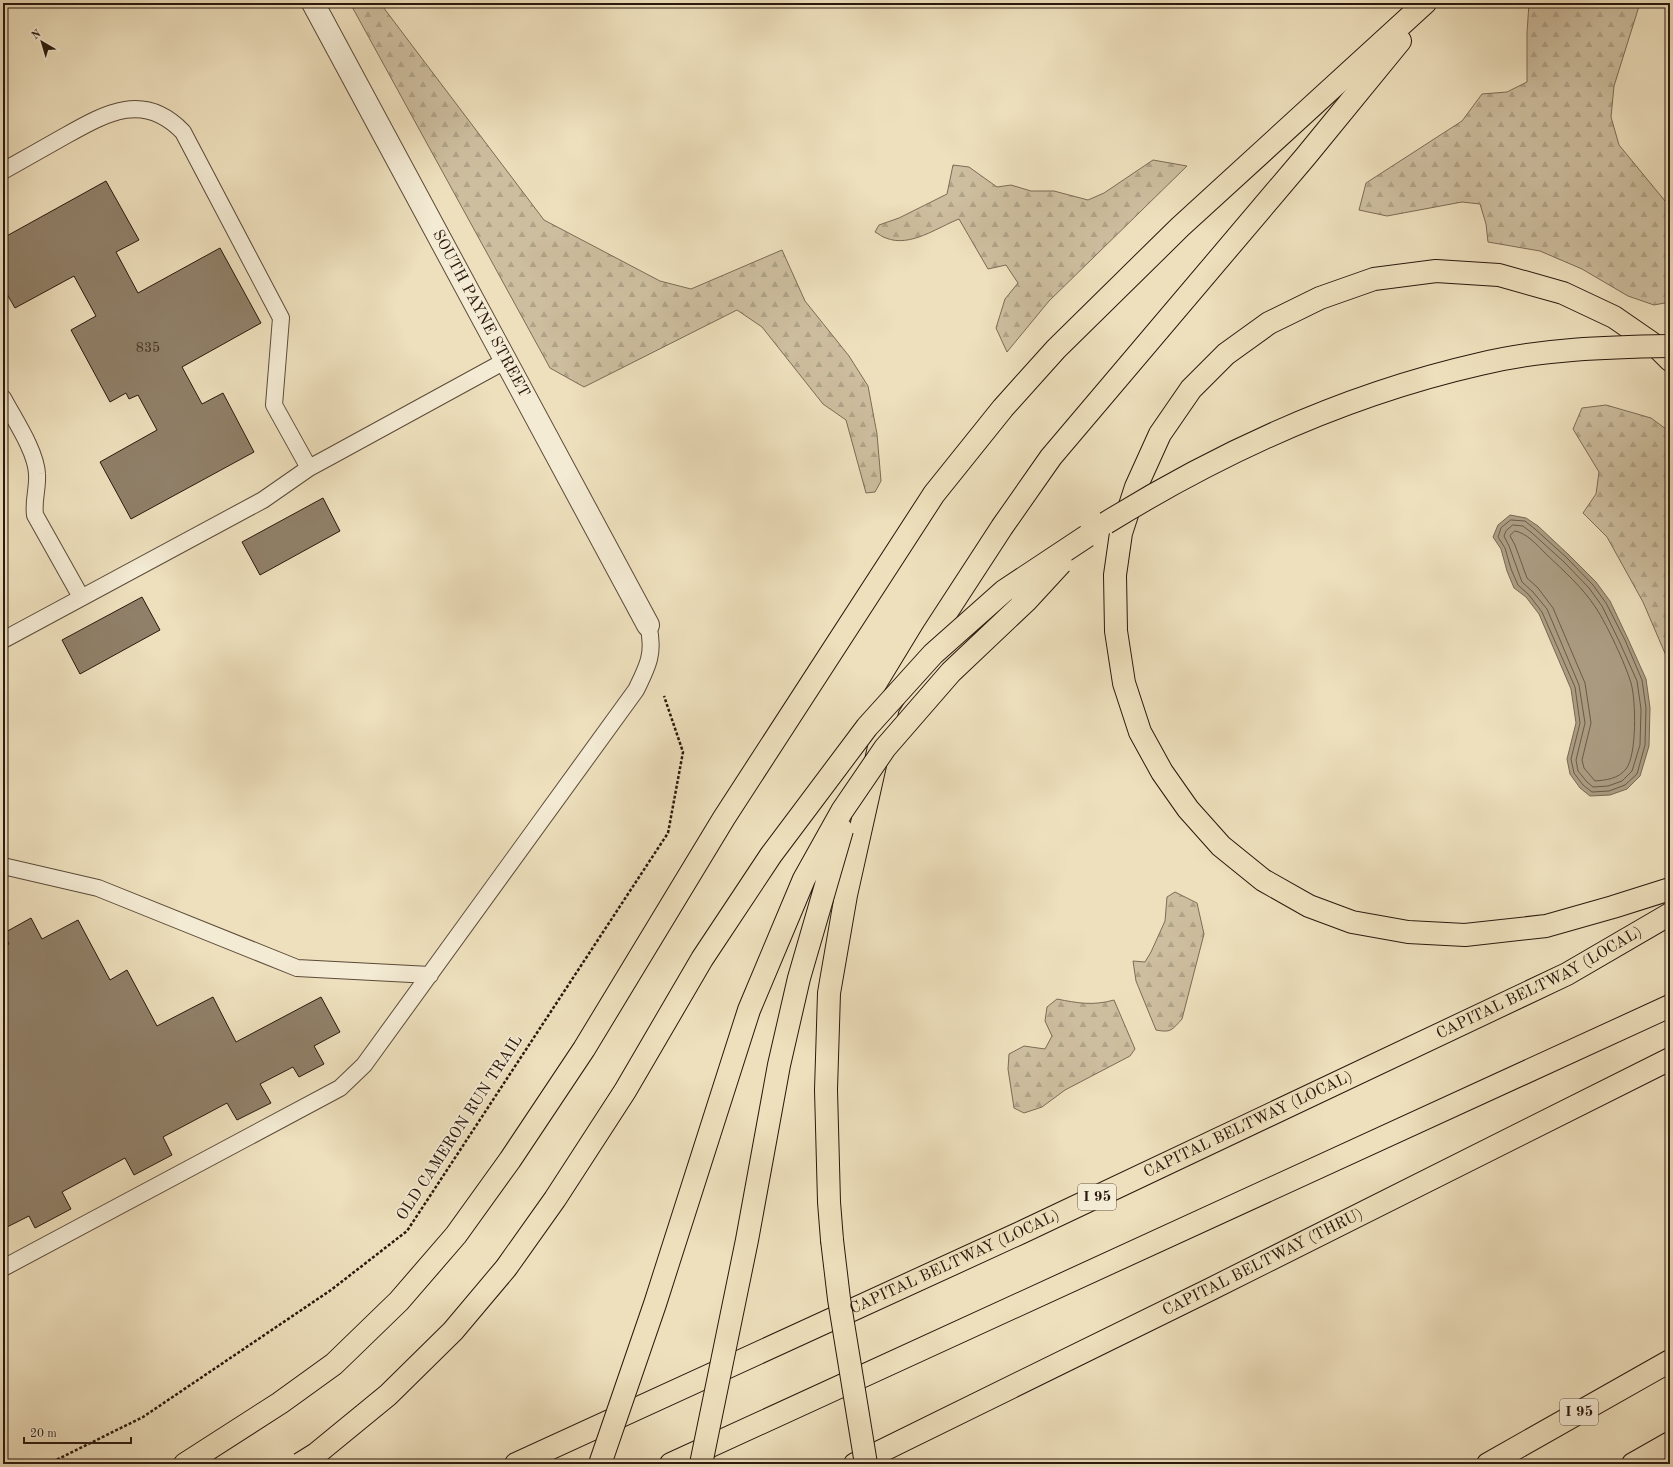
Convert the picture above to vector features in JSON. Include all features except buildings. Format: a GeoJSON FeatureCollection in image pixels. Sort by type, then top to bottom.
{"type":"FeatureCollection","features":[{"type":"Feature","properties":{"kind":"highway"},"geometry":{"type":"LineString","coordinates":[[185,1464],[280,1403],[334,1364],[399,1301],[456,1235],[510,1160],[584,1049],[724,818],[934,494],[1003,408],[1056,349],[1180,226],[1426,3]]}},
{"type":"Feature","properties":{"kind":"highway"},"geometry":{"type":"LineString","coordinates":[[701,1464],[747,1240],[779,1065],[799,978],[840,836],[888,707],[933,633],[1002,527],[1050,457],[1306,156],[1431,3]]}},
{"type":"Feature","properties":{"kind":"highway"},"geometry":{"type":"LineString","coordinates":[[1670,360],[1656,346],[1614,317],[1563,293],[1499,275],[1436,271],[1374,279],[1320,298],[1269,324],[1232,350],[1191,389],[1160,434],[1136,487],[1121,533],[1115,575],[1116,631],[1124,683],[1140,732],[1162,772],[1188,810],[1221,846],[1263,880],[1309,906],[1352,922],[1408,932],[1464,935],[1546,926],[1670,889]]}},
{"type":"Feature","properties":{"kind":"highway"},"geometry":{"type":"LineString","coordinates":[[300,1464],[316,1454],[388,1395],[453,1330],[506,1268],[556,1199],[625,1091],[702,959],[766,862],[867,727],[933,654],[1004,591],[1147,498],[1260,439],[1308,419],[1401,385],[1481,363],[1561,350],[1670,346]]}},
{"type":"Feature","properties":{"kind":"highway"},"geometry":{"type":"LineString","coordinates":[[600,1464],[655,1304],[749,1010],[804,879],[842,811],[885,748],[951,672],[1026,600],[1087,536]]}},
{"type":"Feature","properties":{"kind":"highway"},"geometry":{"type":"LineString","coordinates":[[866,1464],[839,1299],[833,1247],[829,1202],[826,1090],[831,985],[846,895],[888,707]]}},
{"type":"Feature","properties":{"kind":"highway","name":"CAPITAL BELTWAY (LOCAL)"},"geometry":{"type":"LineString","coordinates":[[516,1464],[1020,1234],[1567,974],[1670,914]]}},
{"type":"Feature","properties":{"kind":"highway"},"geometry":{"type":"LineString","coordinates":[[671,1464],[1670,1006]]}},
{"type":"Feature","properties":{"kind":"highway","name":"CAPITAL BELTWAY (THRU)"},"geometry":{"type":"LineString","coordinates":[[856,1464],[1211,1289],[1670,1059]]}},
{"type":"Feature","properties":{"kind":"highway","name":"I 95"},"geometry":{"type":"LineString","coordinates":[[1488,1464],[1670,1361]]}},
{"type":"Feature","properties":{"kind":"highway"},"geometry":{"type":"LineString","coordinates":[[1633,1464],[1670,1443]]}},
{"type":"Feature","properties":{"kind":"street","name":"SOUTH PAYNE STREET"},"geometry":{"type":"LineString","coordinates":[[313,3],[648,625]]}},
{"type":"Feature","properties":{"kind":"lane"},"geometry":{"type":"LineString","coordinates":[[3,171],[91,121],[112,112],[132,108],[155,112],[173,122],[183,132],[281,318],[274,405],[309,468]]}},
{"type":"Feature","properties":{"kind":"lane"},"geometry":{"type":"LineString","coordinates":[[3,640],[263,500],[309,468],[505,361]]}},
{"type":"Feature","properties":{"kind":"lane"},"geometry":{"type":"LineString","coordinates":[[3,398],[34,457],[37,473],[37,485],[33,503],[35,514],[81,597]]}},
{"type":"Feature","properties":{"kind":"lane"},"geometry":{"type":"LineString","coordinates":[[3,1268],[340,1088],[364,1065],[636,690],[646,671],[651,655],[651,639],[648,625]]}},
{"type":"Feature","properties":{"kind":"lane"},"geometry":{"type":"LineString","coordinates":[[3,866],[98,888],[297,968],[430,975]]}},
{"type":"Feature","properties":{"kind":"path","name":"OLD CAMERON RUN TRAIL"},"geometry":{"type":"LineString","coordinates":[[48,1464],[143,1417],[331,1290],[407,1231],[668,833],[683,752],[651,655]]}},
{"type":"Feature","properties":{"kind":"green space"},"geometry":{"type":"Polygon","coordinates":[[[350,3],[380,3],[544,220],[660,281],[691,289],[782,250],[805,301],[849,356],[868,386],[877,434],[881,481],[875,492],[866,493],[846,420],[823,404],[762,327],[737,310],[584,387],[550,368],[350,3]]]}},
{"type":"Feature","properties":{"kind":"green space"},"geometry":{"type":"Polygon","coordinates":[[[1529,3],[1640,3],[1614,86],[1611,117],[1619,145],[1670,207],[1670,302],[1654,305],[1628,296],[1582,269],[1540,251],[1488,242],[1486,224],[1480,204],[1462,202],[1387,216],[1359,210],[1366,183],[1462,121],[1482,94],[1507,92],[1527,82],[1527,33],[1529,3]]]}},
{"type":"Feature","properties":{"kind":"green space"},"geometry":{"type":"Polygon","coordinates":[[[1153,160],[1187,166],[1049,301],[1007,352],[996,328],[1005,299],[1018,283],[1006,265],[988,269],[959,219],[924,235],[905,240],[886,238],[875,232],[879,225],[899,218],[947,194],[953,165],[969,167],[997,187],[1011,185],[1031,191],[1054,191],[1088,200],[1104,193],[1153,160]]]}},
{"type":"Feature","properties":{"kind":"green space"},"geometry":{"type":"Polygon","coordinates":[[[1606,405],[1651,418],[1670,432],[1670,665],[1643,602],[1607,537],[1583,513],[1596,494],[1599,472],[1573,429],[1582,408],[1606,405]]]}},
{"type":"Feature","properties":{"kind":"green space"},"geometry":{"type":"Polygon","coordinates":[[[1175,892],[1197,903],[1204,934],[1182,1019],[1171,1030],[1161,1031],[1156,1030],[1136,981],[1133,961],[1145,962],[1165,921],[1167,897],[1175,892]]]}},
{"type":"Feature","properties":{"kind":"green space"},"geometry":{"type":"Polygon","coordinates":[[[1057,999],[1078,1003],[1099,1003],[1114,1000],[1135,1049],[1130,1056],[1065,1090],[1042,1107],[1024,1113],[1014,1108],[1008,1069],[1009,1054],[1024,1046],[1045,1049],[1052,1036],[1045,1021],[1047,1007],[1057,999]]]}},
{"type":"Feature","properties":{"kind":"water"},"geometry":{"type":"Polygon","coordinates":[[[1510,515],[1526,518],[1538,526],[1596,582],[1610,601],[1646,679],[1650,708],[1649,746],[1640,776],[1627,789],[1610,795],[1590,796],[1580,788],[1570,774],[1567,759],[1576,723],[1571,689],[1539,614],[1526,597],[1514,588],[1507,571],[1501,549],[1493,537],[1498,525],[1510,515]]]}}]}
